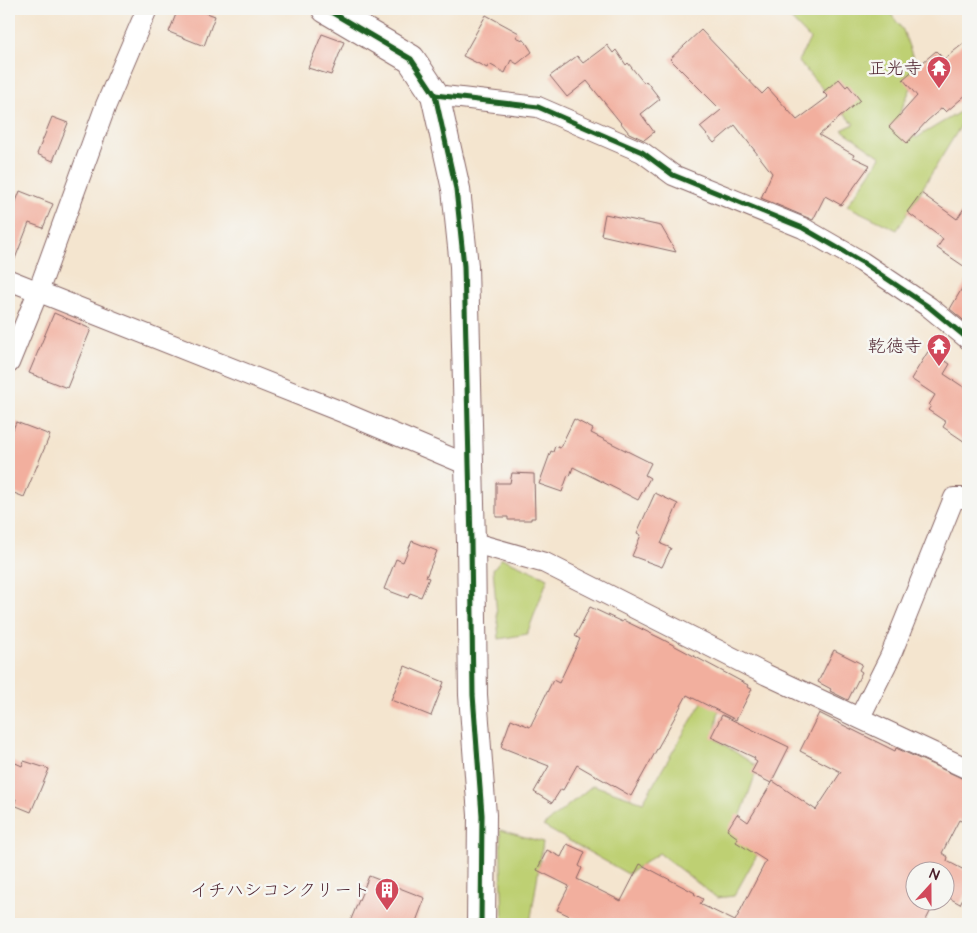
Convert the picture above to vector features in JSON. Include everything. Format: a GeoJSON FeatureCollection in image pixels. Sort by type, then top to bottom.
{"type":"FeatureCollection","features":[{"type":"Feature","properties":{"kind":"street"},"geometry":{"type":"LineString","coordinates":[[9,363],[38,292],[106,105],[147,9]]}},
{"type":"Feature","properties":{"kind":"street"},"geometry":{"type":"LineString","coordinates":[[326,9],[411,59],[435,95],[456,190],[464,266],[473,695],[482,815],[481,924]]}},
{"type":"Feature","properties":{"kind":"street"},"geometry":{"type":"LineString","coordinates":[[435,95],[538,107],[642,152],[672,175],[803,228],[862,262],[929,307],[968,339]]}},
{"type":"Feature","properties":{"kind":"street"},"geometry":{"type":"LineString","coordinates":[[9,280],[342,412],[468,465]]}},
{"type":"Feature","properties":{"kind":"street"},"geometry":{"type":"LineString","coordinates":[[860,717],[890,657],[954,498],[968,498]]}},
{"type":"Feature","properties":{"kind":"street"},"geometry":{"type":"LineString","coordinates":[[471,542],[545,563],[767,675],[968,769]]}},
{"type":"Feature","properties":{"kind":"green space"},"geometry":{"type":"Polygon","coordinates":[[[781,9],[887,9],[903,30],[918,72],[897,119],[916,138],[968,107],[968,114],[897,230],[847,206],[881,157],[842,130],[854,124],[798,61],[810,39],[781,9]]]}},
{"type":"Feature","properties":{"kind":"green space"},"geometry":{"type":"Polygon","coordinates":[[[502,558],[548,578],[527,634],[499,639],[493,569],[502,558]]]}},
{"type":"Feature","properties":{"kind":"green space"},"geometry":{"type":"Polygon","coordinates":[[[705,697],[720,703],[714,738],[758,767],[736,829],[758,853],[734,896],[717,898],[659,853],[628,874],[543,826],[593,785],[643,802],[705,697]]]}},
{"type":"Feature","properties":{"kind":"green space"},"geometry":{"type":"Polygon","coordinates":[[[500,830],[543,842],[530,924],[503,924],[500,830]]]}},
{"type":"Feature","properties":{"kind":"building"},"geometry":{"type":"Polygon","coordinates":[[[178,9],[196,9],[215,16],[204,46],[169,32],[178,9]]]}},
{"type":"Feature","properties":{"kind":"building"},"geometry":{"type":"Polygon","coordinates":[[[486,15],[519,33],[516,37],[525,41],[532,52],[517,64],[511,60],[505,73],[489,64],[487,68],[463,56],[486,15]]]}},
{"type":"Feature","properties":{"kind":"building"},"geometry":{"type":"Polygon","coordinates":[[[701,30],[762,94],[768,88],[797,120],[828,97],[823,92],[839,79],[846,87],[848,85],[860,100],[819,135],[854,155],[853,157],[870,165],[841,205],[825,196],[813,220],[761,198],[772,173],[735,125],[714,143],[700,127],[721,110],[670,59],[701,30]]]}},
{"type":"Feature","properties":{"kind":"building"},"geometry":{"type":"Polygon","coordinates":[[[322,34],[344,42],[331,75],[308,68],[322,34]]]}},
{"type":"Feature","properties":{"kind":"building","name":"正光寺"},"geometry":{"type":"Polygon","coordinates":[[[968,40],[968,93],[946,112],[942,108],[907,143],[889,127],[917,96],[903,79],[936,51],[944,59],[968,40]]]}},
{"type":"Feature","properties":{"kind":"building"},"geometry":{"type":"Polygon","coordinates":[[[607,45],[613,53],[616,50],[626,65],[628,63],[660,99],[641,114],[654,132],[644,140],[629,133],[587,81],[567,97],[550,76],[577,56],[583,63],[607,45]]]}},
{"type":"Feature","properties":{"kind":"building"},"geometry":{"type":"Polygon","coordinates":[[[52,117],[68,123],[53,161],[37,154],[52,117]]]}},
{"type":"Feature","properties":{"kind":"building"},"geometry":{"type":"Polygon","coordinates":[[[20,191],[53,204],[43,228],[29,223],[11,269],[9,268],[9,220],[20,191]]]}},
{"type":"Feature","properties":{"kind":"building"},"geometry":{"type":"Polygon","coordinates":[[[921,193],[957,219],[968,202],[968,269],[937,248],[943,239],[907,212],[921,193]]]}},
{"type":"Feature","properties":{"kind":"building"},"geometry":{"type":"Polygon","coordinates":[[[605,214],[661,226],[676,252],[601,235],[605,214]]]}},
{"type":"Feature","properties":{"kind":"building"},"geometry":{"type":"Polygon","coordinates":[[[968,278],[968,324],[950,309],[968,278]]]}},
{"type":"Feature","properties":{"kind":"building"},"geometry":{"type":"Polygon","coordinates":[[[54,313],[91,329],[67,388],[29,373],[54,313]]]}},
{"type":"Feature","properties":{"kind":"building"},"geometry":{"type":"Polygon","coordinates":[[[929,350],[950,364],[944,374],[968,390],[968,444],[943,427],[946,422],[928,410],[935,395],[911,379],[929,350]]]}},
{"type":"Feature","properties":{"kind":"building"},"geometry":{"type":"Polygon","coordinates":[[[574,419],[593,429],[591,433],[651,463],[645,475],[650,478],[638,500],[573,467],[562,492],[539,484],[551,451],[553,452],[555,446],[560,448],[574,419]]]}},
{"type":"Feature","properties":{"kind":"building"},"geometry":{"type":"Polygon","coordinates":[[[16,422],[50,435],[24,497],[9,491],[9,439],[16,422]]]}},
{"type":"Feature","properties":{"kind":"building"},"geometry":{"type":"Polygon","coordinates":[[[512,473],[534,474],[535,518],[531,518],[531,520],[508,520],[508,517],[496,517],[496,483],[510,483],[512,473]]]}},
{"type":"Feature","properties":{"kind":"building"},"geometry":{"type":"Polygon","coordinates":[[[655,493],[678,504],[661,544],[671,548],[662,567],[632,556],[641,535],[637,533],[655,493]]]}},
{"type":"Feature","properties":{"kind":"building"},"geometry":{"type":"Polygon","coordinates":[[[412,541],[437,551],[426,577],[429,578],[421,597],[410,593],[408,598],[384,589],[396,559],[403,562],[412,541]]]}},
{"type":"Feature","properties":{"kind":"building"},"geometry":{"type":"Polygon","coordinates":[[[590,607],[622,622],[623,620],[662,639],[748,685],[747,687],[752,689],[736,720],[687,695],[631,796],[577,765],[563,790],[561,789],[552,803],[534,792],[549,766],[501,747],[511,719],[530,727],[553,680],[559,683],[580,639],[575,636],[590,607]]]}},
{"type":"Feature","properties":{"kind":"building"},"geometry":{"type":"Polygon","coordinates":[[[834,650],[862,664],[859,670],[862,672],[848,700],[830,691],[831,689],[818,682],[834,650]]]}},
{"type":"Feature","properties":{"kind":"building"},"geometry":{"type":"Polygon","coordinates":[[[405,666],[444,682],[431,716],[391,700],[405,666]]]}},
{"type":"Feature","properties":{"kind":"building"},"geometry":{"type":"Polygon","coordinates":[[[819,713],[895,751],[896,748],[968,781],[968,824],[959,820],[942,853],[948,857],[947,860],[904,860],[904,910],[931,910],[924,924],[587,924],[557,910],[569,886],[537,870],[547,850],[561,857],[567,844],[585,852],[579,866],[582,868],[577,879],[621,901],[640,864],[695,893],[703,899],[700,904],[735,921],[766,861],[736,842],[738,838],[727,830],[737,814],[748,822],[773,781],[816,810],[841,772],[800,751],[819,713]]]}},
{"type":"Feature","properties":{"kind":"building"},"geometry":{"type":"Polygon","coordinates":[[[722,715],[789,747],[771,783],[751,773],[757,762],[754,760],[755,758],[711,737],[722,715]]]}},
{"type":"Feature","properties":{"kind":"building"},"geometry":{"type":"Polygon","coordinates":[[[9,760],[22,766],[24,761],[49,769],[31,812],[14,805],[16,799],[9,796],[9,760]]]}},
{"type":"Feature","properties":{"kind":"building"},"geometry":{"type":"Polygon","coordinates":[[[954,865],[968,872],[968,888],[960,904],[954,901],[954,865]]]}},
{"type":"Feature","properties":{"kind":"building","name":"イチハシコンクリート"},"geometry":{"type":"Polygon","coordinates":[[[369,876],[425,898],[415,924],[349,924],[369,876]]]}},
{"type":"Feature","properties":{"kind":"cycle path"},"geometry":{"type":"LineString","coordinates":[[326,9],[411,59],[435,95],[456,189],[464,266],[473,695],[482,815],[481,924]]}},
{"type":"Feature","properties":{"kind":"cycle path"},"geometry":{"type":"LineString","coordinates":[[435,95],[538,107],[642,152],[673,175],[803,228],[862,262],[929,307],[968,339]]}},
{"type":"Feature","properties":{"kind":"place","name":"正光寺"},"geometry":{"type":"Point","coordinates":[939,89]}},
{"type":"Feature","properties":{"kind":"place","name":"乾徳寺"},"geometry":{"type":"Point","coordinates":[939,367]}},
{"type":"Feature","properties":{"kind":"place","name":"イチハシコンクリート"},"geometry":{"type":"Point","coordinates":[387,911]}}]}
